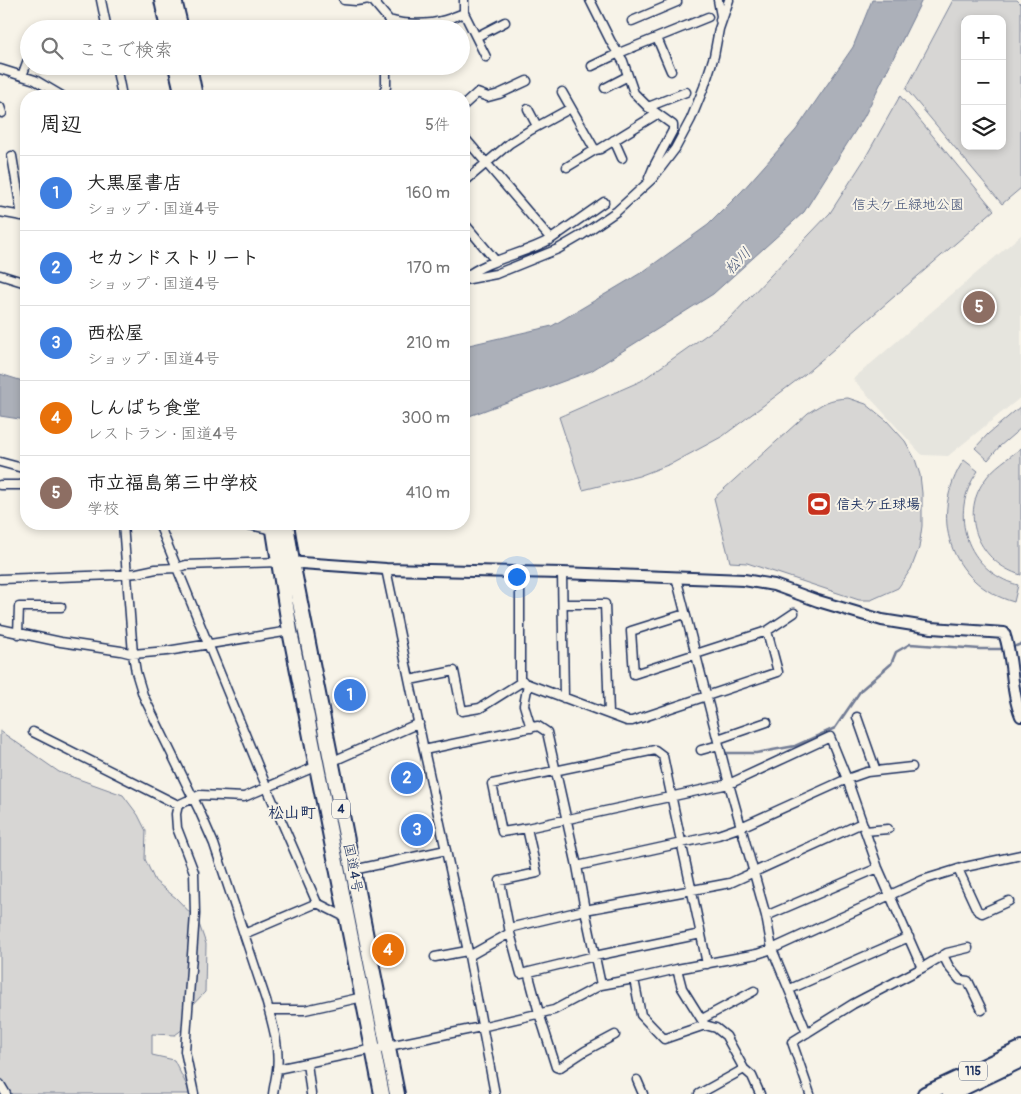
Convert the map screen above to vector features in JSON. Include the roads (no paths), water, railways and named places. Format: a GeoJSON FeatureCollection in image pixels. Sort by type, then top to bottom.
{"type":"FeatureCollection","features":[{"type":"Feature","properties":{"kind":"highway"},"geometry":{"type":"LineString","coordinates":[[162,0],[166,20]]}},
{"type":"Feature","properties":{"kind":"highway"},"geometry":{"type":"LineString","coordinates":[[174,0],[179,20]]}},
{"type":"Feature","properties":{"kind":"highway"},"geometry":{"type":"LineString","coordinates":[[178,75],[182,90]]}},
{"type":"Feature","properties":{"kind":"highway"},"geometry":{"type":"LineString","coordinates":[[191,75],[194,90]]}},
{"type":"Feature","properties":{"kind":"highway","name":"国道4号"},"geometry":{"type":"LineString","coordinates":[[279,530],[331,762],[397,1094]]}},
{"type":"Feature","properties":{"kind":"highway","name":"国道4号"},"geometry":{"type":"LineString","coordinates":[[286,562],[290,631],[382,1094]]}},
{"type":"Feature","properties":{"kind":"highway","name":"115"},"geometry":{"type":"LineString","coordinates":[[925,1094],[1021,1049]]}},
{"type":"Feature","properties":{"kind":"highway","name":"115"},"geometry":{"type":"LineString","coordinates":[[950,1094],[1021,1060]]}},
{"type":"Feature","properties":{"kind":"street"},"geometry":{"type":"LineString","coordinates":[[101,0],[105,20]]}},
{"type":"Feature","properties":{"kind":"street"},"geometry":{"type":"LineString","coordinates":[[344,0],[364,0]]}},
{"type":"Feature","properties":{"kind":"street"},"geometry":{"type":"LineString","coordinates":[[370,0],[373,1],[385,20]]}},
{"type":"Feature","properties":{"kind":"street"},"geometry":{"type":"LineString","coordinates":[[590,0],[611,42],[623,61],[634,93],[648,107],[673,125],[673,130],[654,166],[647,184]]}},
{"type":"Feature","properties":{"kind":"street"},"geometry":{"type":"LineString","coordinates":[[632,21],[677,2],[676,0]]}},
{"type":"Feature","properties":{"kind":"street"},"geometry":{"type":"LineString","coordinates":[[470,278],[496,274],[558,249],[617,211],[653,178],[675,149],[691,119],[704,87],[712,64],[719,29],[721,16],[718,0]]}},
{"type":"Feature","properties":{"kind":"street"},"geometry":{"type":"LineString","coordinates":[[719,29],[729,0]]}},
{"type":"Feature","properties":{"kind":"street"},"geometry":{"type":"LineString","coordinates":[[466,1],[464,13],[468,20]]}},
{"type":"Feature","properties":{"kind":"street"},"geometry":{"type":"LineString","coordinates":[[446,20],[464,13]]}},
{"type":"Feature","properties":{"kind":"street"},"geometry":{"type":"LineString","coordinates":[[592,66],[708,17]]}},
{"type":"Feature","properties":{"kind":"street"},"geometry":{"type":"LineString","coordinates":[[476,37],[505,22]]}},
{"type":"Feature","properties":{"kind":"street"},"geometry":{"type":"LineString","coordinates":[[470,25],[486,57]]}},
{"type":"Feature","properties":{"kind":"street"},"geometry":{"type":"LineString","coordinates":[[657,38],[671,71]]}},
{"type":"Feature","properties":{"kind":"street"},"geometry":{"type":"LineString","coordinates":[[0,69],[34,80],[52,90]]}},
{"type":"Feature","properties":{"kind":"street"},"geometry":{"type":"LineString","coordinates":[[118,75],[121,90]]}},
{"type":"Feature","properties":{"kind":"street"},"geometry":{"type":"LineString","coordinates":[[384,90],[386,75]]}},
{"type":"Feature","properties":{"kind":"street"},"geometry":{"type":"LineString","coordinates":[[606,88],[628,76]]}},
{"type":"Feature","properties":{"kind":"street"},"geometry":{"type":"LineString","coordinates":[[470,99],[477,93],[488,97],[500,94],[527,81]]}},
{"type":"Feature","properties":{"kind":"street"},"geometry":{"type":"LineString","coordinates":[[562,92],[595,150]]}},
{"type":"Feature","properties":{"kind":"street"},"geometry":{"type":"LineString","coordinates":[[648,107],[686,92]]}},
{"type":"Feature","properties":{"kind":"street"},"geometry":{"type":"LineString","coordinates":[[470,177],[510,143],[571,108]]}},
{"type":"Feature","properties":{"kind":"street"},"geometry":{"type":"LineString","coordinates":[[528,109],[537,126]]}},
{"type":"Feature","properties":{"kind":"street"},"geometry":{"type":"LineString","coordinates":[[567,167],[657,114]]}},
{"type":"Feature","properties":{"kind":"street"},"geometry":{"type":"LineString","coordinates":[[614,140],[622,158]]}},
{"type":"Feature","properties":{"kind":"street"},"geometry":{"type":"LineString","coordinates":[[470,144],[551,239]]}},
{"type":"Feature","properties":{"kind":"street"},"geometry":{"type":"LineString","coordinates":[[12,156],[20,196]]}},
{"type":"Feature","properties":{"kind":"street"},"geometry":{"type":"LineString","coordinates":[[470,273],[495,260],[542,244],[604,202]]}},
{"type":"Feature","properties":{"kind":"street"},"geometry":{"type":"LineString","coordinates":[[0,212],[20,215]]}},
{"type":"Feature","properties":{"kind":"street"},"geometry":{"type":"LineString","coordinates":[[470,230],[495,260]]}},
{"type":"Feature","properties":{"kind":"street"},"geometry":{"type":"LineString","coordinates":[[0,275],[20,282]]}},
{"type":"Feature","properties":{"kind":"street"},"geometry":{"type":"LineString","coordinates":[[0,462],[20,467]]}},
{"type":"Feature","properties":{"kind":"street"},"geometry":{"type":"LineString","coordinates":[[0,485],[20,484]]}},
{"type":"Feature","properties":{"kind":"street"},"geometry":{"type":"LineString","coordinates":[[124,530],[132,654],[136,672],[143,696],[214,844],[269,1010],[277,1049],[277,1069],[273,1094]]}},
{"type":"Feature","properties":{"kind":"street"},"geometry":{"type":"LineString","coordinates":[[161,530],[267,788],[317,903],[348,918]]}},
{"type":"Feature","properties":{"kind":"street"},"geometry":{"type":"LineString","coordinates":[[0,579],[128,574],[186,565],[286,562],[386,569],[744,580],[774,586],[882,620],[932,628],[1004,633],[1008,643],[1016,705],[1021,716]]}},
{"type":"Feature","properties":{"kind":"street"},"geometry":{"type":"LineString","coordinates":[[386,569],[468,954],[494,1094]]}},
{"type":"Feature","properties":{"kind":"street"},"geometry":{"type":"LineString","coordinates":[[520,572],[520,679],[525,683],[627,721],[632,721],[778,672],[767,631]]}},
{"type":"Feature","properties":{"kind":"street"},"geometry":{"type":"LineString","coordinates":[[562,573],[564,698]]}},
{"type":"Feature","properties":{"kind":"street"},"geometry":{"type":"LineString","coordinates":[[676,577],[740,827],[766,916],[772,949],[807,1033]]}},
{"type":"Feature","properties":{"kind":"street"},"geometry":{"type":"LineString","coordinates":[[563,604],[605,604],[609,714]]}},
{"type":"Feature","properties":{"kind":"street"},"geometry":{"type":"LineString","coordinates":[[18,634],[20,607],[61,607]]}},
{"type":"Feature","properties":{"kind":"street"},"geometry":{"type":"LineString","coordinates":[[685,614],[631,631],[634,674],[767,631],[794,613]]}},
{"type":"Feature","properties":{"kind":"street"},"geometry":{"type":"LineString","coordinates":[[0,629],[18,634],[132,654],[290,631]]}},
{"type":"Feature","properties":{"kind":"street"},"geometry":{"type":"LineString","coordinates":[[410,680],[454,671],[462,711],[480,708],[525,683]]}},
{"type":"Feature","properties":{"kind":"street"},"geometry":{"type":"LineString","coordinates":[[525,683],[524,705],[531,728]]}},
{"type":"Feature","properties":{"kind":"street"},"geometry":{"type":"LineString","coordinates":[[857,717],[876,771]]}},
{"type":"Feature","properties":{"kind":"street"},"geometry":{"type":"LineString","coordinates":[[701,750],[767,722]]}},
{"type":"Feature","properties":{"kind":"street"},"geometry":{"type":"LineString","coordinates":[[331,762],[418,723]]}},
{"type":"Feature","properties":{"kind":"street"},"geometry":{"type":"LineString","coordinates":[[424,750],[538,726],[547,732],[601,985]]}},
{"type":"Feature","properties":{"kind":"street"},"geometry":{"type":"LineString","coordinates":[[33,732],[178,805]]}},
{"type":"Feature","properties":{"kind":"street"},"geometry":{"type":"LineString","coordinates":[[707,964],[692,890],[681,844],[671,796],[663,756],[655,750],[492,784],[502,832],[527,828],[671,796],[729,784],[830,737],[848,779],[878,868],[922,968]]}},
{"type":"Feature","properties":{"kind":"street"},"geometry":{"type":"LineString","coordinates":[[178,805],[200,795],[244,797],[317,766]]}},
{"type":"Feature","properties":{"kind":"street"},"geometry":{"type":"LineString","coordinates":[[577,866],[718,836],[867,772],[912,767]]}},
{"type":"Feature","properties":{"kind":"street"},"geometry":{"type":"LineString","coordinates":[[178,805],[176,814],[177,828],[194,872],[195,914],[185,1051],[194,1094]]}},
{"type":"Feature","properties":{"kind":"street"},"geometry":{"type":"LineString","coordinates":[[435,957],[468,954],[510,930],[585,910],[730,883],[862,823]]}},
{"type":"Feature","properties":{"kind":"street"},"geometry":{"type":"LineString","coordinates":[[527,828],[537,874],[500,881],[520,974],[701,934]]}},
{"type":"Feature","properties":{"kind":"street"},"geometry":{"type":"LineString","coordinates":[[865,832],[888,829]]}},
{"type":"Feature","properties":{"kind":"street"},"geometry":{"type":"LineString","coordinates":[[353,870],[446,850]]}},
{"type":"Feature","properties":{"kind":"street"},"geometry":{"type":"LineString","coordinates":[[277,1069],[481,1028],[554,1010],[601,985],[757,954],[772,949],[924,880],[958,868],[1021,856]]}},
{"type":"Feature","properties":{"kind":"street"},"geometry":{"type":"LineString","coordinates":[[766,916],[878,868]]}},
{"type":"Feature","properties":{"kind":"street"},"geometry":{"type":"LineString","coordinates":[[958,868],[977,910],[982,913],[1009,901]]}},
{"type":"Feature","properties":{"kind":"street"},"geometry":{"type":"LineString","coordinates":[[244,934],[317,903]]}},
{"type":"Feature","properties":{"kind":"street"},"geometry":{"type":"LineString","coordinates":[[790,989],[909,937]]}},
{"type":"Feature","properties":{"kind":"street"},"geometry":{"type":"LineString","coordinates":[[810,1094],[792,1042],[853,1004],[943,955],[968,948]]}},
{"type":"Feature","properties":{"kind":"street"},"geometry":{"type":"LineString","coordinates":[[943,955],[949,967],[960,980],[968,982],[982,1010]]}},
{"type":"Feature","properties":{"kind":"street"},"geometry":{"type":"LineString","coordinates":[[678,969],[682,988],[703,1022],[716,1028],[726,1036],[744,1069],[752,1076],[760,1094]]}},
{"type":"Feature","properties":{"kind":"street"},"geometry":{"type":"LineString","coordinates":[[528,972],[556,1067],[560,1068],[585,1051],[615,1035]]}},
{"type":"Feature","properties":{"kind":"street"},"geometry":{"type":"LineString","coordinates":[[634,979],[641,1015],[664,1039],[703,1022],[754,991]]}},
{"type":"Feature","properties":{"kind":"street"},"geometry":{"type":"LineString","coordinates":[[269,1010],[306,1010],[363,997]]}},
{"type":"Feature","properties":{"kind":"street"},"geometry":{"type":"LineString","coordinates":[[307,1063],[310,1094]]}},
{"type":"Feature","properties":{"kind":"street"},"geometry":{"type":"LineString","coordinates":[[699,1094],[744,1069]]}},
{"type":"Feature","properties":{"kind":"street"},"geometry":{"type":"LineString","coordinates":[[637,1080],[643,1094]]}},
{"type":"Feature","properties":{"kind":"street"},"geometry":{"type":"LineString","coordinates":[[0,1084],[6,1094]]}},
{"type":"Feature","properties":{"kind":"water","name":"松川"},"geometry":{"type":"Polygon","coordinates":[[[872,0],[922,0],[864,117],[804,212],[713,294],[591,371],[470,416],[470,345],[552,326],[644,271],[708,225],[742,191],[796,130],[853,47],[872,0]]]}},
{"type":"Feature","properties":{"kind":"water"},"geometry":{"type":"Polygon","coordinates":[[[0,374],[20,380],[20,419],[0,416],[0,374]]]}},
{"type":"Feature","properties":{"kind":"waterway"},"geometry":{"type":"LineString","coordinates":[[724,753],[756,753],[795,746],[835,728],[861,690],[891,664],[896,652],[910,644],[1005,649]]}},
{"type":"Feature","properties":{"kind":"waterway"},"geometry":{"type":"LineString","coordinates":[[1016,646],[1021,644]]}},
{"type":"Feature","properties":{"kind":"place","name":"市立福島第三中学校"},"geometry":{"type":"Point","coordinates":[979,307]}},
{"type":"Feature","properties":{"kind":"place","name":"信夫ケ丘球場"},"geometry":{"type":"Point","coordinates":[819,504]}},
{"type":"Feature","properties":{"kind":"place","name":"大黒屋書店"},"geometry":{"type":"Point","coordinates":[350,695]}},
{"type":"Feature","properties":{"kind":"place","name":"セカンドストリート"},"geometry":{"type":"Point","coordinates":[407,778]}},
{"type":"Feature","properties":{"kind":"place","name":"西松屋"},"geometry":{"type":"Point","coordinates":[417,830]}},
{"type":"Feature","properties":{"kind":"place","name":"しんぱち食堂"},"geometry":{"type":"Point","coordinates":[388,950]}},
{"type":"Feature","properties":{"kind":"district","name":"松山町"},"geometry":{"type":"Point","coordinates":[292,813]}},
{"type":"Feature","properties":{"kind":"park label","name":"信夫ケ丘緑地公園"},"geometry":{"type":"Point","coordinates":[908,204]}}]}
